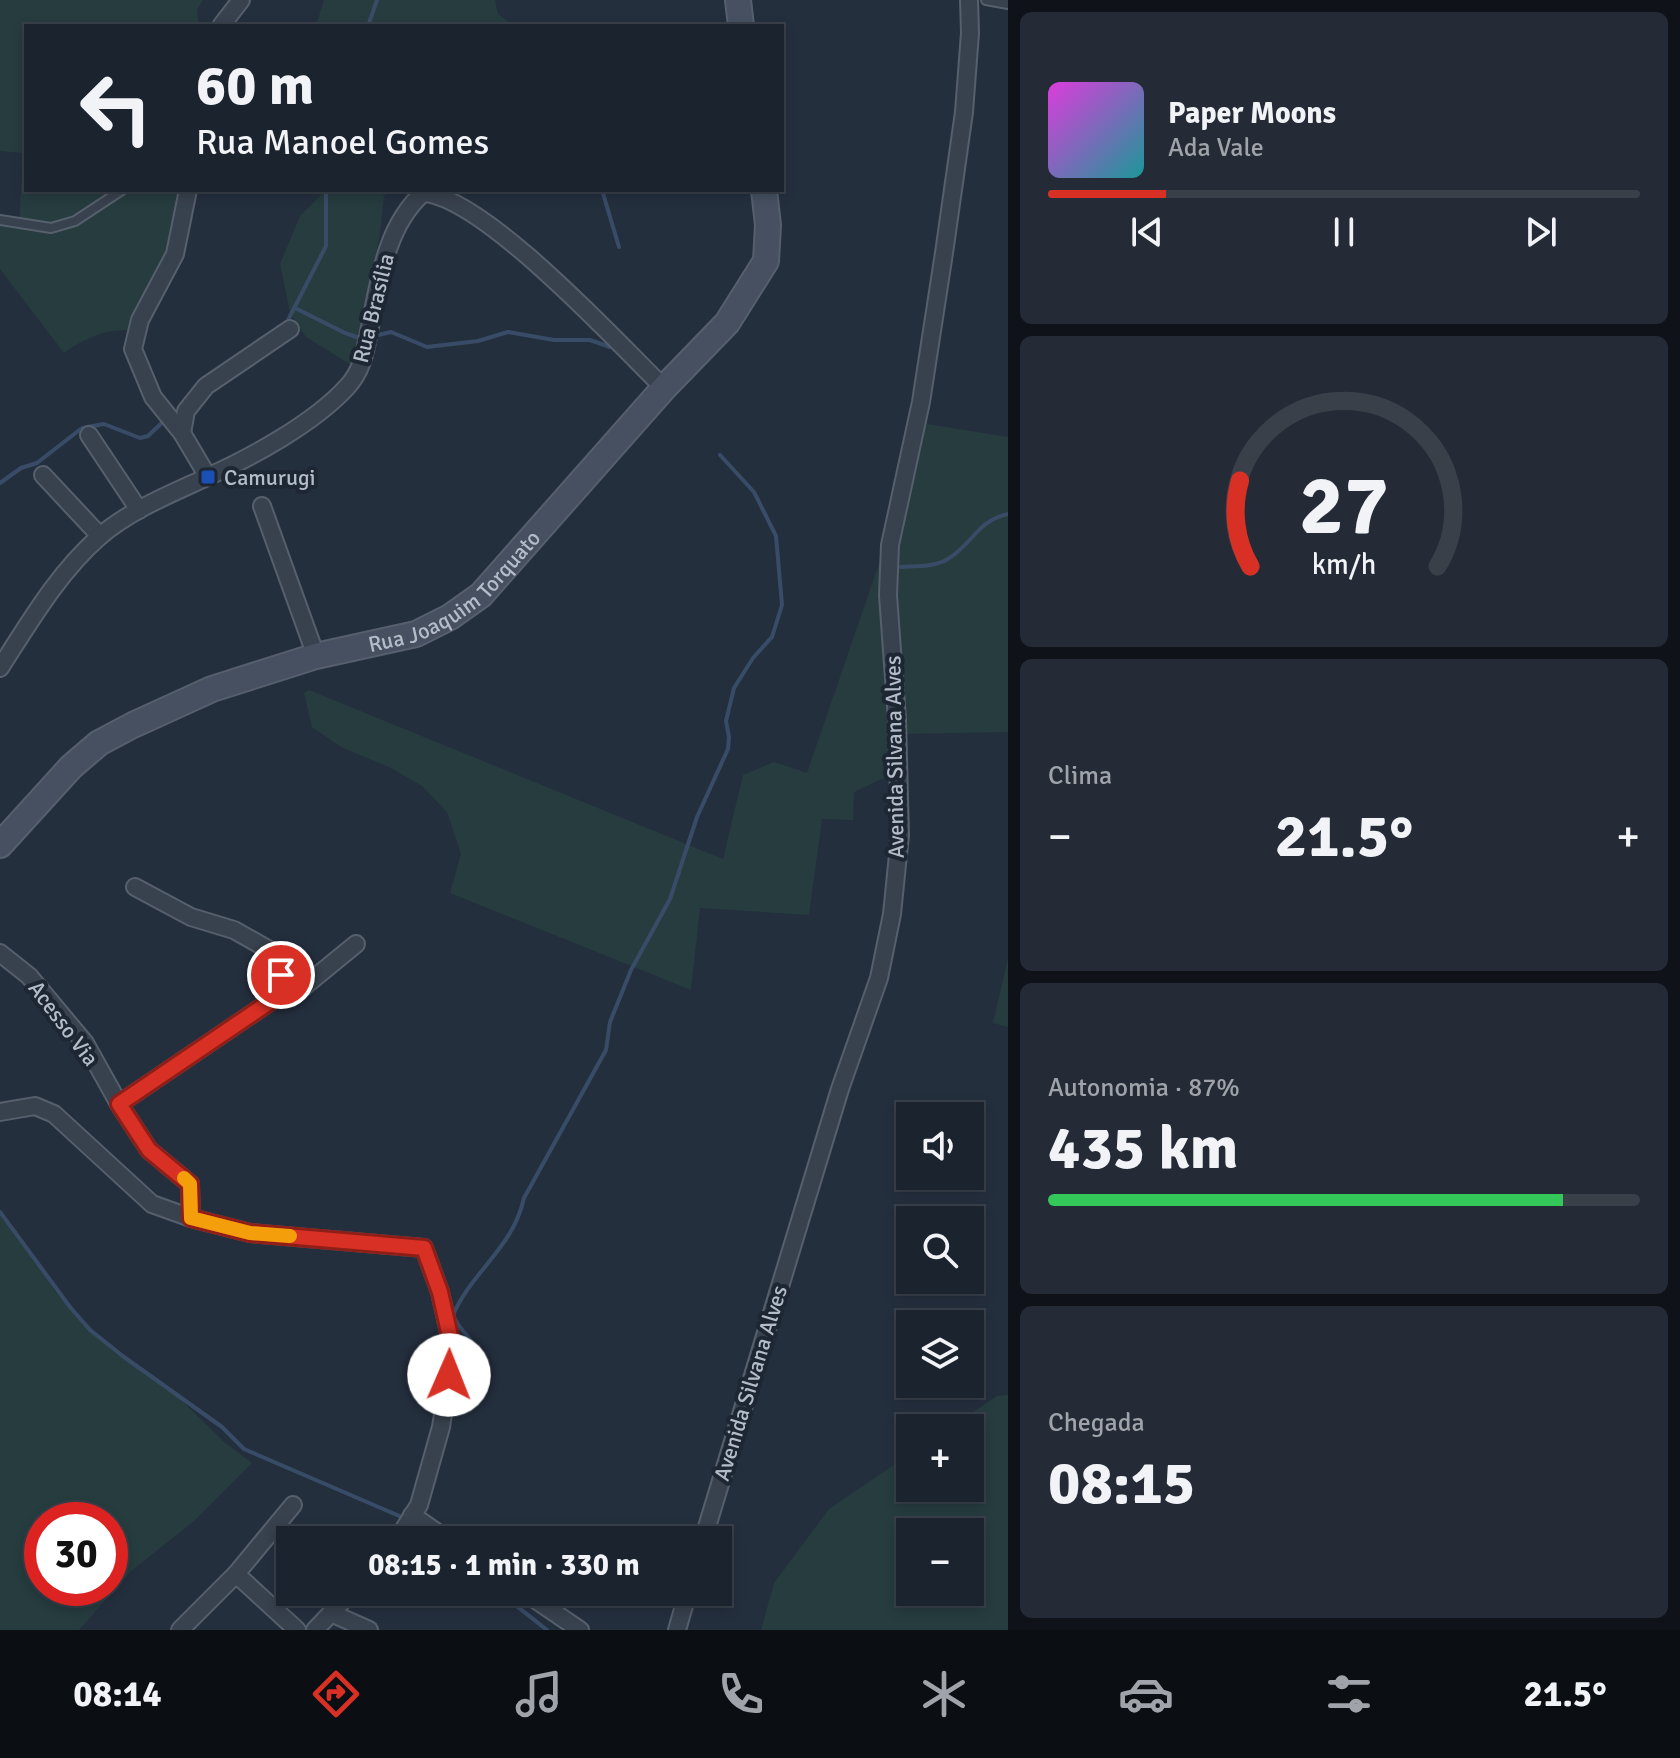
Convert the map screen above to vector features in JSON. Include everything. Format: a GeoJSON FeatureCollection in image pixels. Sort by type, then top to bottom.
{"type":"FeatureCollection","features":[{"type":"Feature","properties":{"kind":"street"},"geometry":{"type":"LineString","coordinates":[[223,24],[241,0]]}},
{"type":"Feature","properties":{"kind":"street"},"geometry":{"type":"LineString","coordinates":[[738,0],[741,24]]}},
{"type":"Feature","properties":{"kind":"street","name":"Avenida Silvana Alves"},"geometry":{"type":"LineString","coordinates":[[707,1526],[840,1089],[879,978],[892,914],[900,835],[897,720],[888,595],[890,545],[921,402],[951,206],[964,112],[970,33],[969,0]]}},
{"type":"Feature","properties":{"kind":"street"},"geometry":{"type":"LineString","coordinates":[[188,192],[175,254],[140,320],[133,349],[153,397],[182,433],[208,477]]}},
{"type":"Feature","properties":{"kind":"street","name":"Rua Joaquim Torquato"},"geometry":{"type":"LineString","coordinates":[[0,845],[71,767],[99,743],[212,689],[316,656],[416,634],[450,617],[481,595],[664,388],[727,323],[766,261],[768,225],[764,192]]}},
{"type":"Feature","properties":{"kind":"street","name":"Rua Brasília"},"geometry":{"type":"LineString","coordinates":[[0,668],[40,605],[100,536],[139,510],[263,449],[326,407],[349,386],[362,365],[389,245],[407,207],[423,193],[438,194],[491,226],[549,275],[664,388]]}},
{"type":"Feature","properties":{"kind":"street"},"geometry":{"type":"LineString","coordinates":[[182,433],[186,411],[206,386],[290,329]]}},
{"type":"Feature","properties":{"kind":"street"},"geometry":{"type":"LineString","coordinates":[[89,435],[139,510]]}},
{"type":"Feature","properties":{"kind":"street"},"geometry":{"type":"LineString","coordinates":[[43,475],[100,536]]}},
{"type":"Feature","properties":{"kind":"street"},"geometry":{"type":"LineString","coordinates":[[262,506],[316,656]]}},
{"type":"Feature","properties":{"kind":"street"},"geometry":{"type":"LineString","coordinates":[[135,887],[191,917],[234,930],[280,956],[281,975],[274,999]]}},
{"type":"Feature","properties":{"kind":"street"},"geometry":{"type":"LineString","coordinates":[[119,1104],[274,999],[290,998],[356,944]]}},
{"type":"Feature","properties":{"kind":"street","name":"Acesso Via"},"geometry":{"type":"LineString","coordinates":[[0,953],[29,976],[85,1043],[149,1150],[190,1184],[191,1218]]}},
{"type":"Feature","properties":{"kind":"street"},"geometry":{"type":"LineString","coordinates":[[0,1112],[35,1106],[54,1114],[152,1204],[191,1218],[250,1233],[424,1248],[440,1292],[453,1350],[441,1427],[419,1505],[405,1526]]}},
{"type":"Feature","properties":{"kind":"street"},"geometry":{"type":"LineString","coordinates":[[180,1630],[236,1574],[293,1505]]}},
{"type":"Feature","properties":{"kind":"street"},"geometry":{"type":"LineString","coordinates":[[412,1515],[428,1526]]}},
{"type":"Feature","properties":{"kind":"street"},"geometry":{"type":"LineString","coordinates":[[236,1574],[297,1630]]}},
{"type":"Feature","properties":{"kind":"street"},"geometry":{"type":"LineString","coordinates":[[315,1630],[338,1606]]}},
{"type":"Feature","properties":{"kind":"street"},"geometry":{"type":"LineString","coordinates":[[545,1606],[580,1630]]}},
{"type":"Feature","properties":{"kind":"street"},"geometry":{"type":"LineString","coordinates":[[677,1630],[684,1606]]}},
{"type":"Feature","properties":{"kind":"street"},"geometry":{"type":"LineString","coordinates":[[331,1613],[369,1630]]}},
{"type":"Feature","properties":{"kind":"lane"},"geometry":{"type":"LineString","coordinates":[[986,0],[1008,4]]}},
{"type":"Feature","properties":{"kind":"lane"},"geometry":{"type":"LineString","coordinates":[[0,220],[51,228],[75,221],[119,192]]}},
{"type":"Feature","properties":{"kind":"green space"},"geometry":{"type":"Polygon","coordinates":[[[0,0],[203,0],[197,9],[199,24],[24,24],[24,192],[186,192],[164,286],[157,305],[139,327],[107,332],[64,353],[0,269],[0,224],[19,225],[23,153],[0,151],[0,0]]]}},
{"type":"Feature","properties":{"kind":"green space"},"geometry":{"type":"Polygon","coordinates":[[[324,0],[495,0],[498,14],[511,24],[317,24],[324,0]]]}},
{"type":"Feature","properties":{"kind":"green space"},"geometry":{"type":"Polygon","coordinates":[[[324,192],[387,192],[384,196],[380,235],[353,366],[306,337],[290,313],[280,264],[300,216],[324,192]]]}},
{"type":"Feature","properties":{"kind":"green space"},"geometry":{"type":"Polygon","coordinates":[[[927,424],[1008,437],[1008,732],[900,734],[886,777],[854,792],[853,820],[822,819],[809,915],[700,908],[691,990],[450,893],[461,854],[447,812],[422,786],[391,768],[341,747],[312,727],[304,693],[309,690],[723,859],[743,775],[774,762],[807,773],[927,424]]]}},
{"type":"Feature","properties":{"kind":"green space"},"geometry":{"type":"Polygon","coordinates":[[[1008,958],[1008,1027],[993,1023],[1008,958]]]}},
{"type":"Feature","properties":{"kind":"green space"},"geometry":{"type":"Polygon","coordinates":[[[0,1210],[57,1294],[97,1333],[167,1386],[224,1442],[252,1463],[193,1522],[128,1574],[128,1502],[24,1502],[24,1606],[100,1606],[79,1630],[0,1630],[0,1210]]]}},
{"type":"Feature","properties":{"kind":"green space"},"geometry":{"type":"Polygon","coordinates":[[[1008,1395],[1008,1630],[761,1630],[774,1583],[829,1509],[896,1464],[896,1502],[984,1502],[984,1414],[970,1414],[997,1396],[1008,1395]]]}},
{"type":"Feature","properties":{"kind":"waterway"},"geometry":{"type":"LineString","coordinates":[[369,24],[377,0]]}},
{"type":"Feature","properties":{"kind":"waterway"},"geometry":{"type":"LineString","coordinates":[[285,326],[326,246],[326,192]]}},
{"type":"Feature","properties":{"kind":"waterway"},"geometry":{"type":"LineString","coordinates":[[603,192],[619,247]]}},
{"type":"Feature","properties":{"kind":"waterway"},"geometry":{"type":"LineString","coordinates":[[295,308],[362,339]]}},
{"type":"Feature","properties":{"kind":"waterway"},"geometry":{"type":"LineString","coordinates":[[374,336],[391,332],[427,347],[478,341],[508,332],[554,340],[590,340],[610,347]]}},
{"type":"Feature","properties":{"kind":"waterway"},"geometry":{"type":"LineString","coordinates":[[0,483],[21,468],[37,463],[82,428],[104,424],[140,438],[148,436],[166,419]]}},
{"type":"Feature","properties":{"kind":"waterway"},"geometry":{"type":"LineString","coordinates":[[456,1370],[472,1345],[453,1315],[461,1299],[511,1231],[524,1198],[606,1050],[610,1022],[631,970],[670,899],[697,817],[728,749],[726,721],[734,688],[753,658],[772,637],[782,605],[776,536],[754,492],[720,455]]}},
{"type":"Feature","properties":{"kind":"waterway"},"geometry":{"type":"LineString","coordinates":[[901,567],[930,565],[946,560],[988,522],[1008,514]]}},
{"type":"Feature","properties":{"kind":"waterway"},"geometry":{"type":"LineString","coordinates":[[0,1212],[90,1330],[222,1427],[244,1449],[404,1518]]}},
{"type":"Feature","properties":{"kind":"waterway"},"geometry":{"type":"LineString","coordinates":[[517,1606],[547,1630]]}},
{"type":"Feature","properties":{"kind":"slow traffic"},"geometry":{"type":"LineString","coordinates":[[184,1178],[190,1184],[191,1218],[250,1233],[290,1236]]}},
{"type":"Feature","properties":{"kind":"place","name":"Camurugi"},"geometry":{"type":"Point","coordinates":[208,477]}},
{"type":"Feature","properties":{"kind":"route"},"geometry":{"type":"LineString","coordinates":[[281,975],[274,999],[119,1104],[149,1150],[190,1184],[191,1218],[250,1233],[424,1248],[440,1292],[453,1350],[449,1375]]}}]}
